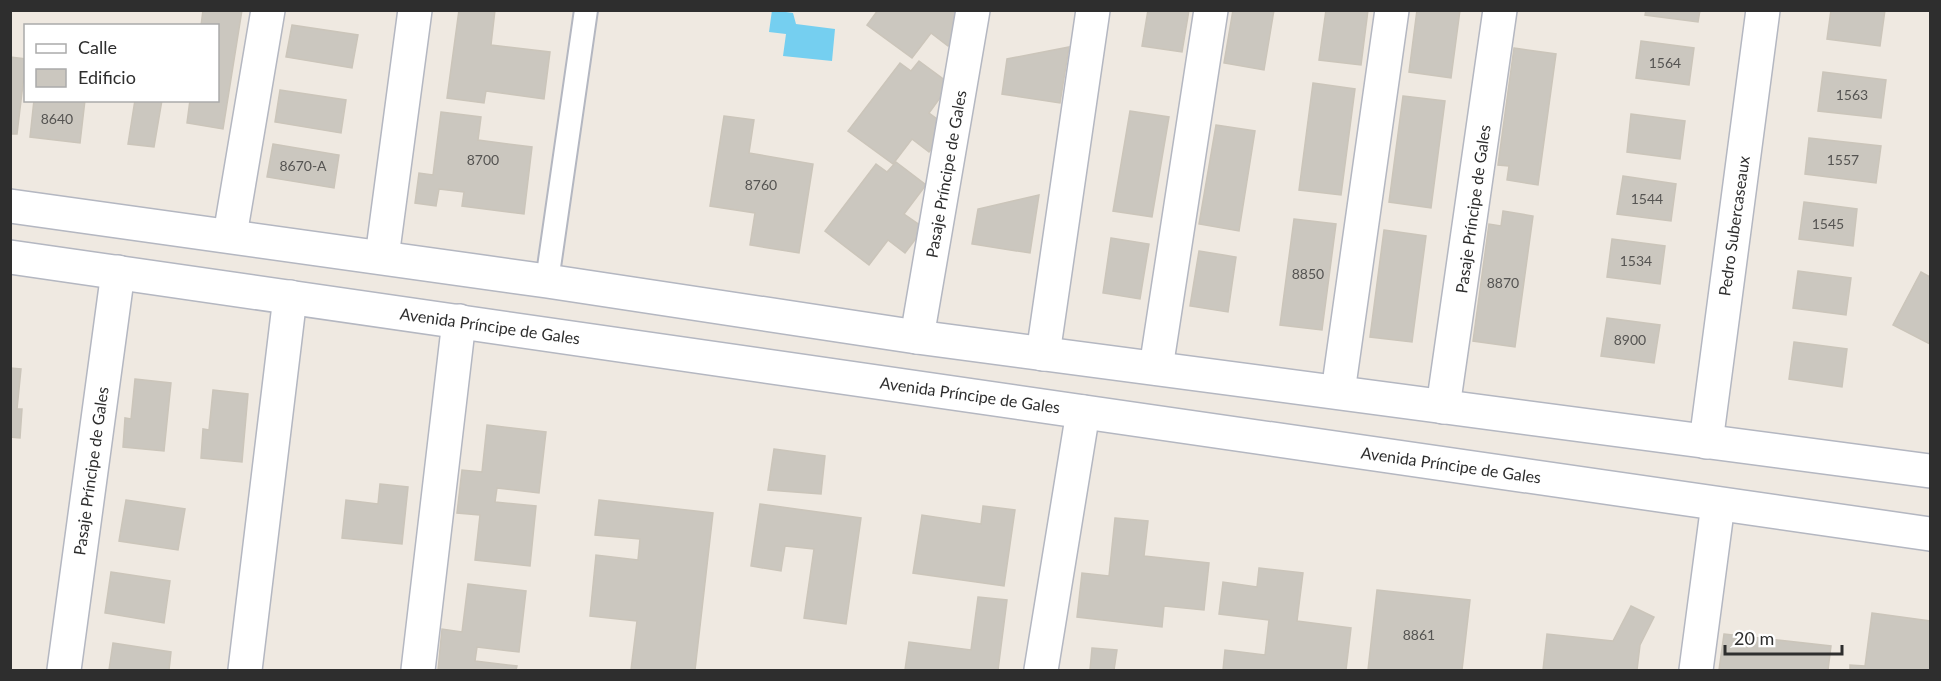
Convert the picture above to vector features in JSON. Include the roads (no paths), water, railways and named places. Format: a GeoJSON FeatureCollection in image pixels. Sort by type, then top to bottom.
{"type":"FeatureCollection","features":[{"type":"Feature","properties":{"kind":"street"},"geometry":{"type":"LineString","coordinates":[[230,235],[268,10]]}},
{"type":"Feature","properties":{"kind":"street"},"geometry":{"type":"LineString","coordinates":[[382,257],[415,10]]}},
{"type":"Feature","properties":{"kind":"street","name":"Pasaje Príncipe de Gales"},"geometry":{"type":"LineString","coordinates":[[917,337],[973,10]]}},
{"type":"Feature","properties":{"kind":"street"},"geometry":{"type":"LineString","coordinates":[[1043,354],[1093,10]]}},
{"type":"Feature","properties":{"kind":"street"},"geometry":{"type":"LineString","coordinates":[[1156,368],[1210,10]]}},
{"type":"Feature","properties":{"kind":"street"},"geometry":{"type":"LineString","coordinates":[[1338,392],[1392,10]]}},
{"type":"Feature","properties":{"kind":"street","name":"Pasaje Príncipe de Gales"},"geometry":{"type":"LineString","coordinates":[[1443,407],[1500,10]]}},
{"type":"Feature","properties":{"kind":"street","name":"Pedro Subercaseaux"},"geometry":{"type":"LineString","coordinates":[[1706,442],[1763,10]]}},
{"type":"Feature","properties":{"kind":"street"},"geometry":{"type":"LineString","coordinates":[[10,206],[546,280],[917,337],[1930,471]]}},
{"type":"Feature","properties":{"kind":"street","name":"Avenida Príncipe de Gales"},"geometry":{"type":"LineString","coordinates":[[10,257],[1930,534]]}},
{"type":"Feature","properties":{"kind":"street","name":"Pasaje Príncipe de Gales"},"geometry":{"type":"LineString","coordinates":[[63,670],[118,272]]}},
{"type":"Feature","properties":{"kind":"street"},"geometry":{"type":"LineString","coordinates":[[245,670],[290,297]]}},
{"type":"Feature","properties":{"kind":"street"},"geometry":{"type":"LineString","coordinates":[[418,670],[459,321]]}},
{"type":"Feature","properties":{"kind":"street"},"geometry":{"type":"LineString","coordinates":[[1041,670],[1083,412]]}},
{"type":"Feature","properties":{"kind":"street"},"geometry":{"type":"LineString","coordinates":[[1696,670],[1718,504]]}},
{"type":"Feature","properties":{"kind":"lane"},"geometry":{"type":"LineString","coordinates":[[546,280],[586,10]]}},
{"type":"Feature","properties":{"kind":"water"},"geometry":{"type":"Polygon","coordinates":[[[772,10],[793,13],[796,24],[835,29],[832,61],[783,56],[786,34],[769,32],[772,10]]]}}]}
